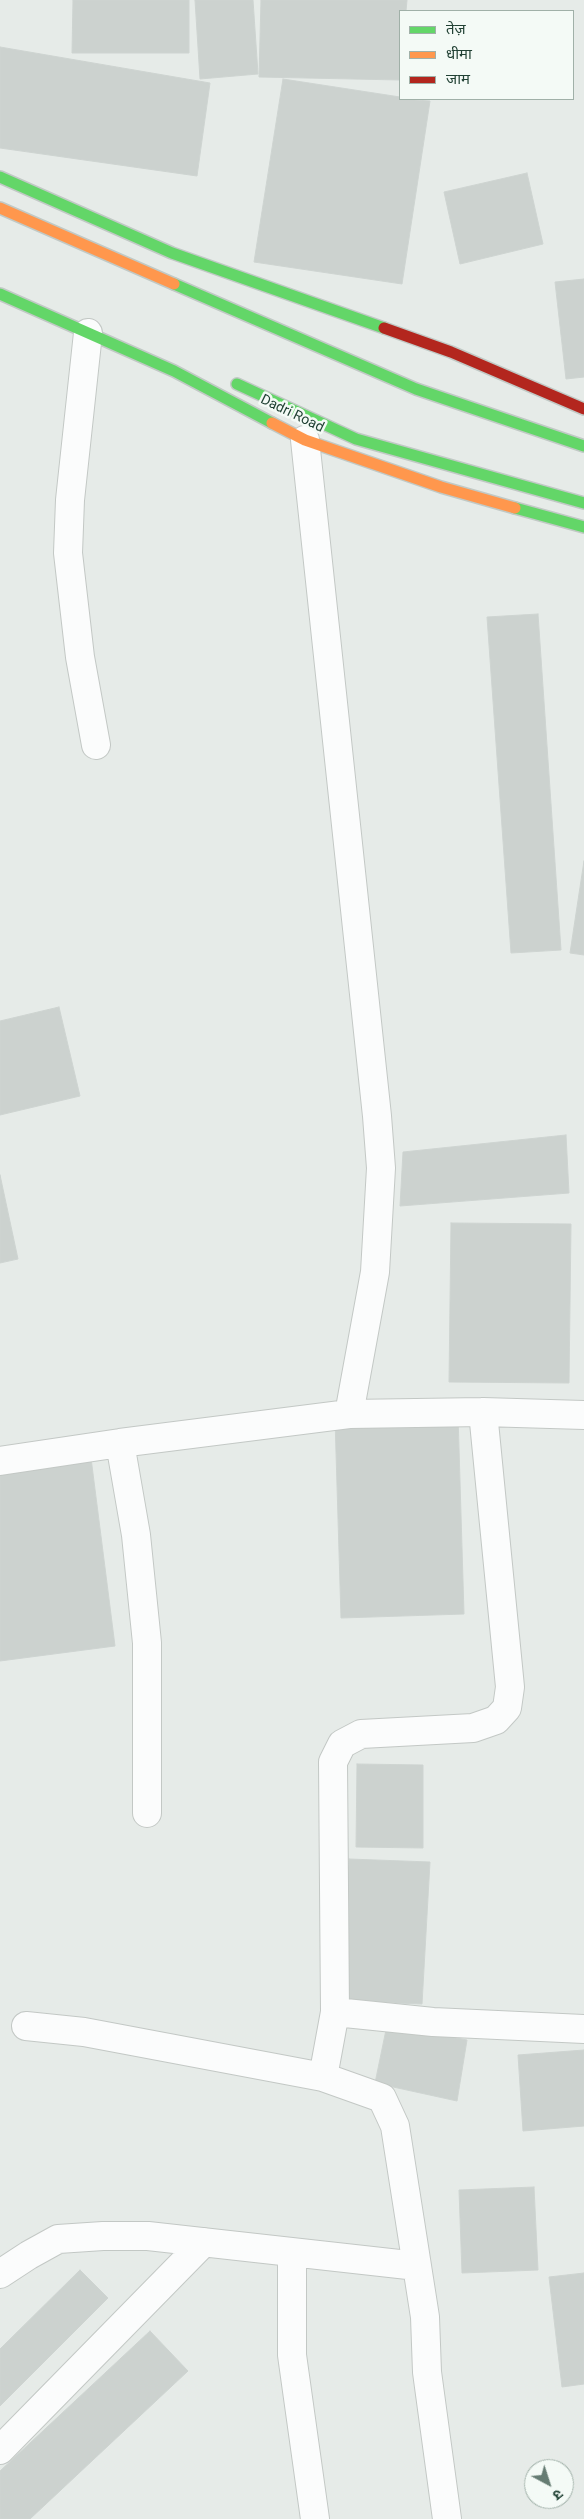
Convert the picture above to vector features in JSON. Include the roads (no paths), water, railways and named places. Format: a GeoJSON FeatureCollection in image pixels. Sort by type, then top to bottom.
{"type":"FeatureCollection","features":[{"type":"Feature","properties":{"kind":"street"},"geometry":{"type":"LineString","coordinates":[[0,177],[172,253],[451,352],[584,409]]}},
{"type":"Feature","properties":{"kind":"street"},"geometry":{"type":"LineString","coordinates":[[0,208],[416,389],[584,446]]}},
{"type":"Feature","properties":{"kind":"street","name":"Dadri Road"},"geometry":{"type":"LineString","coordinates":[[0,294],[174,371],[305,440],[441,487],[584,527]]}},
{"type":"Feature","properties":{"kind":"street"},"geometry":{"type":"LineString","coordinates":[[88,333],[70,500],[68,553],[80,657],[96,745]]}},
{"type":"Feature","properties":{"kind":"street"},"geometry":{"type":"LineString","coordinates":[[222,377],[356,439],[584,503]]}},
{"type":"Feature","properties":{"kind":"street"},"geometry":{"type":"LineString","coordinates":[[305,440],[381,1168],[375,1272],[349,1414]]}},
{"type":"Feature","properties":{"kind":"street"},"geometry":{"type":"LineString","coordinates":[[323,2077],[335,2012],[333,1762],[342,1744],[361,1734],[474,1728],[496,1720],[507,1708],[510,1687],[484,1412]]}},
{"type":"Feature","properties":{"kind":"street"},"geometry":{"type":"LineString","coordinates":[[0,1461],[120,1443],[349,1414],[484,1412],[584,1415]]}},
{"type":"Feature","properties":{"kind":"street"},"geometry":{"type":"LineString","coordinates":[[120,1443],[136,1535],[147,1643],[147,1813]]}},
{"type":"Feature","properties":{"kind":"street"},"geometry":{"type":"LineString","coordinates":[[335,2012],[433,2022],[584,2029]]}},
{"type":"Feature","properties":{"kind":"street"},"geometry":{"type":"LineString","coordinates":[[26,2026],[84,2032],[323,2077],[382,2098],[395,2126],[425,2317],[427,2372],[447,2519]]}},
{"type":"Feature","properties":{"kind":"street"},"geometry":{"type":"LineString","coordinates":[[0,2274],[58,2239],[148,2236],[417,2266]]}},
{"type":"Feature","properties":{"kind":"street"},"geometry":{"type":"LineString","coordinates":[[0,2450],[204,2242]]}},
{"type":"Feature","properties":{"kind":"street"},"geometry":{"type":"LineString","coordinates":[[292,2252],[292,2355],[315,2519]]}}]}
